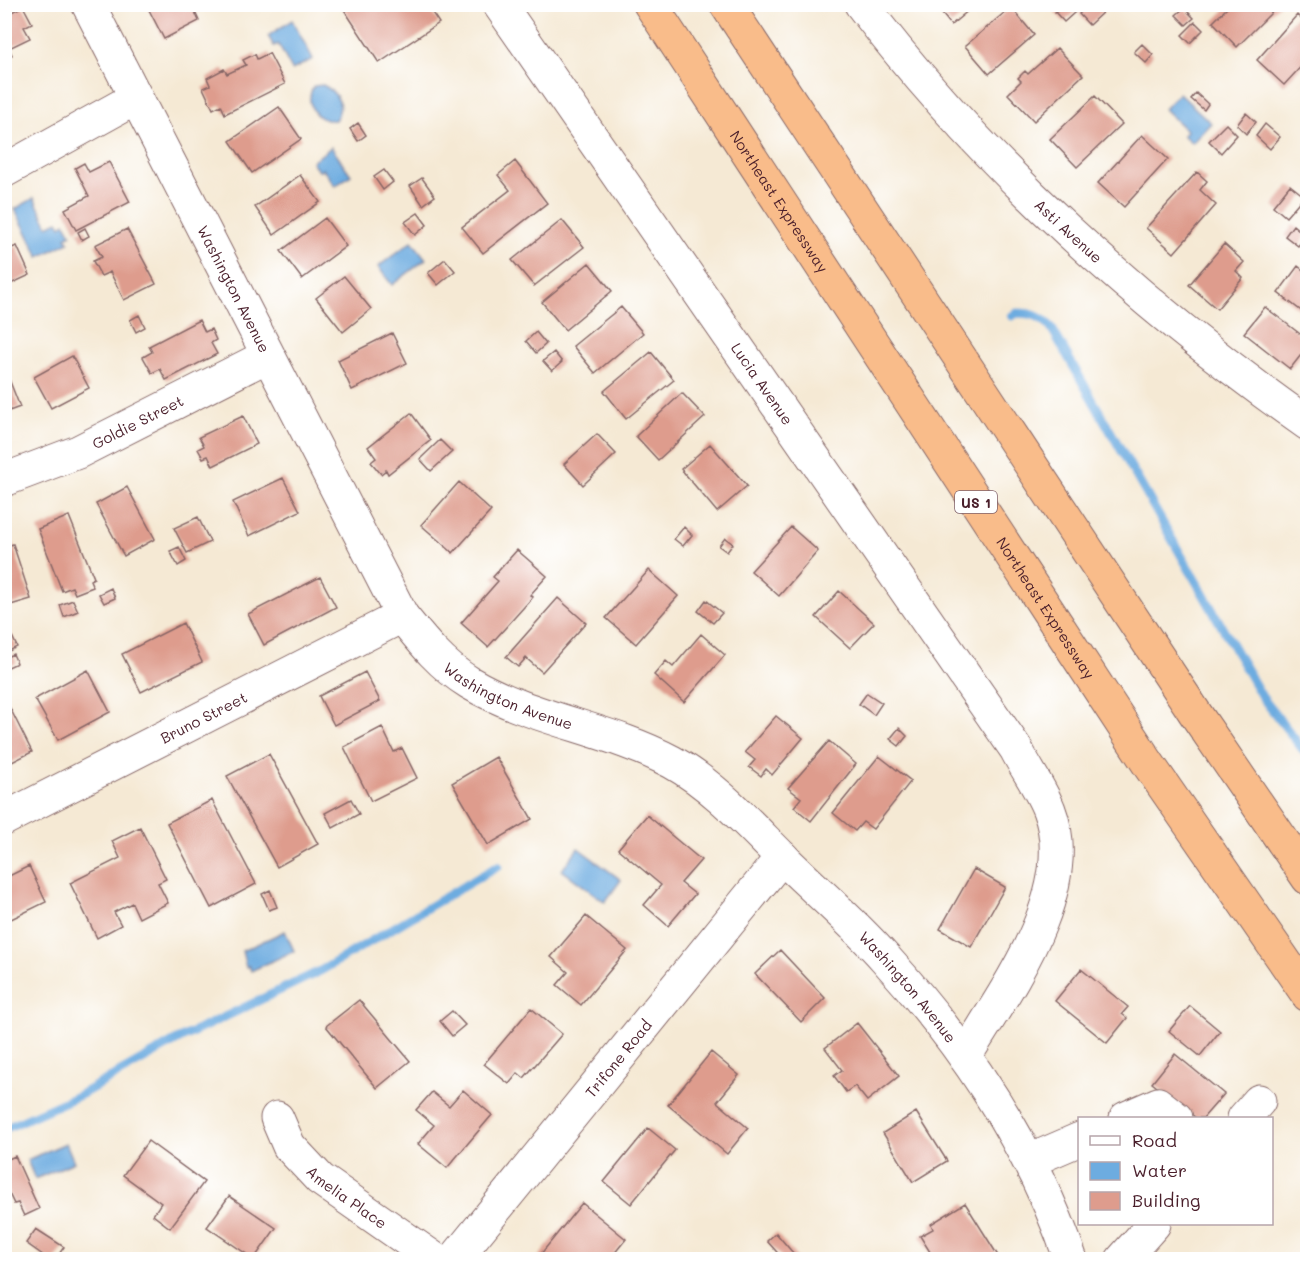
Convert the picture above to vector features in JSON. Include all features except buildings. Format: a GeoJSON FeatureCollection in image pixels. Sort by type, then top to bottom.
{"type":"FeatureCollection","features":[{"type":"Feature","properties":{"kind":"highway","name":"Northeast Expressway"},"geometry":{"type":"LineString","coordinates":[[650,4],[1149,765],[1308,995]]}},
{"type":"Feature","properties":{"kind":"highway"},"geometry":{"type":"LineString","coordinates":[[726,4],[1189,703],[1308,878]]}},
{"type":"Feature","properties":{"kind":"street","name":"Washington Avenue"},"geometry":{"type":"LineString","coordinates":[[88,4],[134,99],[402,616],[437,657],[471,683],[524,708],[634,745],[673,763],[743,816],[884,957],[966,1055],[1007,1120],[1029,1161],[1071,1260]]}},
{"type":"Feature","properties":{"kind":"street","name":"Lucia Avenue"},"geometry":{"type":"LineString","coordinates":[[499,4],[1024,765],[1049,810],[1058,854],[1049,900],[1020,966],[966,1055]]}},
{"type":"Feature","properties":{"kind":"street","name":"Asti Avenue"},"geometry":{"type":"LineString","coordinates":[[861,4],[936,97],[1028,191],[1150,301],[1254,385],[1308,424]]}},
{"type":"Feature","properties":{"kind":"street"},"geometry":{"type":"LineString","coordinates":[[4,171],[134,99]]}},
{"type":"Feature","properties":{"kind":"street","name":"Goldie Street"},"geometry":{"type":"LineString","coordinates":[[4,480],[78,452],[267,356]]}},
{"type":"Feature","properties":{"kind":"street","name":"Bruno Street"},"geometry":{"type":"LineString","coordinates":[[4,819],[402,616]]}},
{"type":"Feature","properties":{"kind":"street","name":"Trifone Road"},"geometry":{"type":"LineString","coordinates":[[454,1260],[782,857]]}},
{"type":"Feature","properties":{"kind":"street"},"geometry":{"type":"LineString","coordinates":[[1130,1117],[1158,1104],[1174,1117]]}},
{"type":"Feature","properties":{"kind":"street","name":"Amelia Place"},"geometry":{"type":"LineString","coordinates":[[277,1118],[289,1146],[320,1179],[436,1260]]}},
{"type":"Feature","properties":{"kind":"street"},"geometry":{"type":"LineString","coordinates":[[1029,1161],[1078,1140]]}},
{"type":"Feature","properties":{"kind":"street"},"geometry":{"type":"LineString","coordinates":[[1122,1260],[1153,1225]]}},
{"type":"Feature","properties":{"kind":"water"},"geometry":{"type":"Polygon","coordinates":[[[292,20],[313,59],[292,70],[278,44],[274,46],[268,36],[292,20]]]}},
{"type":"Feature","properties":{"kind":"water"},"geometry":{"type":"Polygon","coordinates":[[[323,85],[333,92],[340,104],[335,120],[328,120],[317,115],[311,105],[311,92],[314,86],[323,85]]]}},
{"type":"Feature","properties":{"kind":"water"},"geometry":{"type":"Polygon","coordinates":[[[1179,93],[1211,123],[1192,143],[1183,135],[1187,131],[1164,109],[1179,93]]]}},
{"type":"Feature","properties":{"kind":"water"},"geometry":{"type":"Polygon","coordinates":[[[331,147],[351,175],[335,186],[323,169],[319,171],[312,162],[331,147]]]}},
{"type":"Feature","properties":{"kind":"water"},"geometry":{"type":"Polygon","coordinates":[[[34,198],[48,226],[58,221],[61,226],[65,223],[71,234],[66,237],[69,242],[39,257],[15,209],[34,198]]]}},
{"type":"Feature","properties":{"kind":"water"},"geometry":{"type":"Polygon","coordinates":[[[412,241],[426,259],[392,285],[378,267],[412,241]]]}},
{"type":"Feature","properties":{"kind":"water"},"geometry":{"type":"Polygon","coordinates":[[[578,848],[621,880],[605,902],[562,870],[578,848]]]}},
{"type":"Feature","properties":{"kind":"water"},"geometry":{"type":"Polygon","coordinates":[[[285,931],[294,951],[251,971],[249,966],[246,967],[242,951],[285,931]]]}},
{"type":"Feature","properties":{"kind":"water"},"geometry":{"type":"Polygon","coordinates":[[[66,1143],[74,1162],[35,1179],[27,1160],[66,1143]]]}},
{"type":"Feature","properties":{"kind":"waterway"},"geometry":{"type":"LineString","coordinates":[[1012,316],[1017,313],[1032,315],[1044,320],[1051,327],[1262,697],[1308,756]]}},
{"type":"Feature","properties":{"kind":"waterway"},"geometry":{"type":"LineString","coordinates":[[4,1129],[80,1095],[181,1038],[322,970],[498,866]]}}]}
